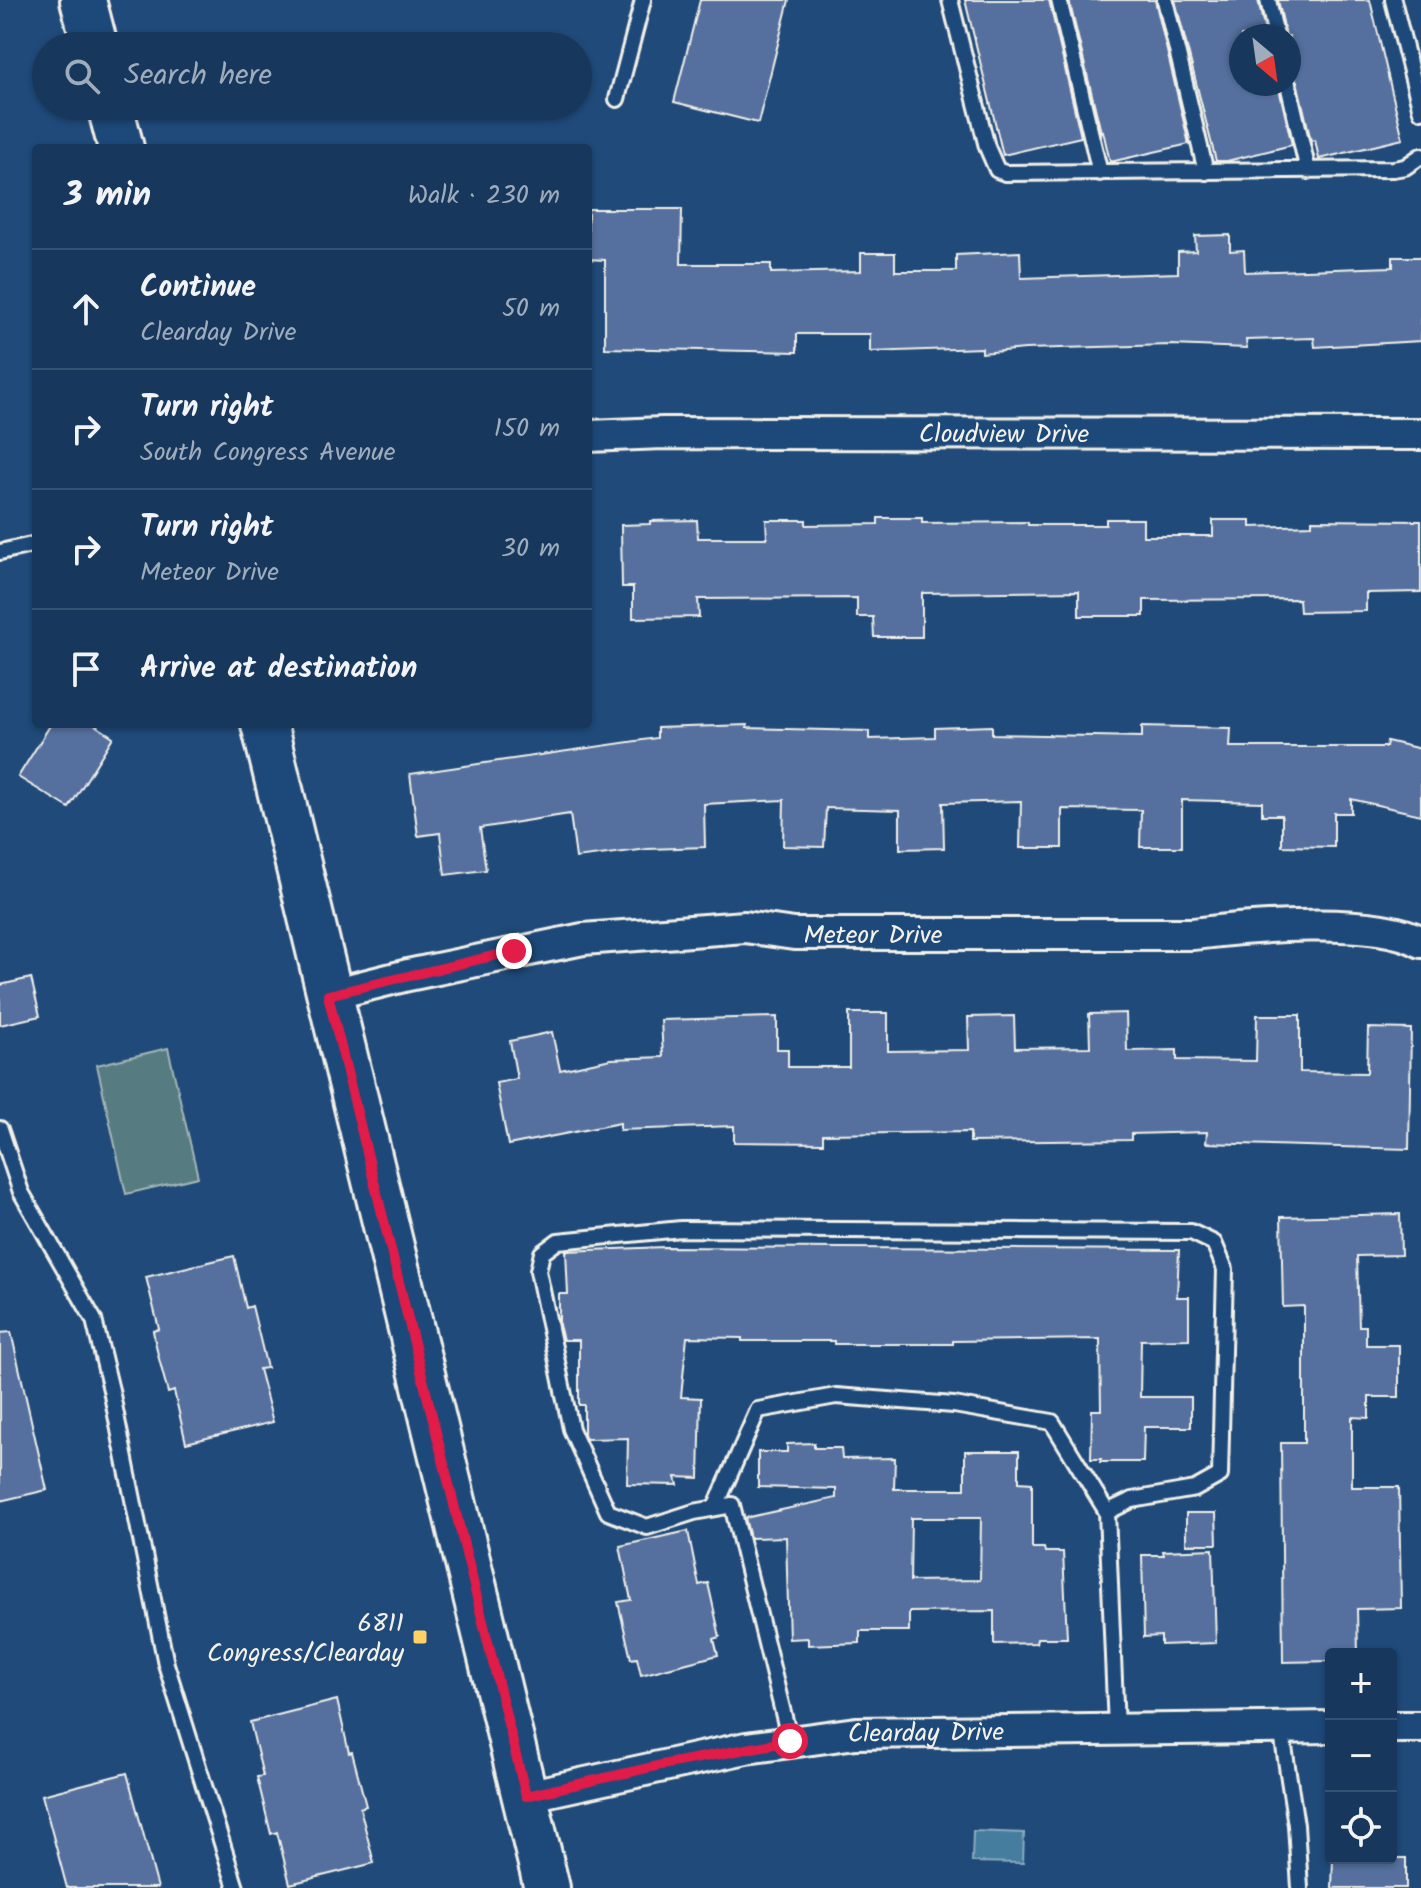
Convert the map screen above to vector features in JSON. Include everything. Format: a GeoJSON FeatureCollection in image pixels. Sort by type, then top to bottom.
{"type":"FeatureCollection","features":[{"type":"Feature","properties":{"kind":"main road"},"geometry":{"type":"LineString","coordinates":[[83,0],[91,32]]}},
{"type":"Feature","properties":{"kind":"main road"},"geometry":{"type":"LineString","coordinates":[[114,120],[120,144]]}},
{"type":"Feature","properties":{"kind":"main road"},"geometry":{"type":"LineString","coordinates":[[265,728],[547,1888]]}},
{"type":"Feature","properties":{"kind":"street","name":"Cloudview Drive"},"geometry":{"type":"LineString","coordinates":[[592,436],[663,433],[1421,434]]}},
{"type":"Feature","properties":{"kind":"street","name":"Meteor Drive"},"geometry":{"type":"LineString","coordinates":[[328,995],[423,971],[583,939],[745,927],[794,934],[1193,934],[1238,928],[1365,927],[1412,937],[1421,942]]}},
{"type":"Feature","properties":{"kind":"street","name":"Clearday Drive"},"geometry":{"type":"LineString","coordinates":[[526,1796],[661,1765],[790,1741],[856,1733],[1325,1727]]}},
{"type":"Feature","properties":{"kind":"street"},"geometry":{"type":"LineString","coordinates":[[1397,1727],[1421,1727]]}},
{"type":"Feature","properties":{"kind":"lane"},"geometry":{"type":"LineString","coordinates":[[617,99],[643,0]]}},
{"type":"Feature","properties":{"kind":"lane"},"geometry":{"type":"LineString","coordinates":[[950,0],[987,147],[997,170],[1022,175],[1393,169],[1405,167],[1421,156]]}},
{"type":"Feature","properties":{"kind":"lane"},"geometry":{"type":"LineString","coordinates":[[1059,0],[1100,173]]}},
{"type":"Feature","properties":{"kind":"lane"},"geometry":{"type":"LineString","coordinates":[[1165,0],[1206,172]]}},
{"type":"Feature","properties":{"kind":"lane"},"geometry":{"type":"LineString","coordinates":[[1268,0],[1273,24]]}},
{"type":"Feature","properties":{"kind":"lane"},"geometry":{"type":"LineString","coordinates":[[1393,0],[1421,111]]}},
{"type":"Feature","properties":{"kind":"lane"},"geometry":{"type":"LineString","coordinates":[[1291,96],[1308,171]]}},
{"type":"Feature","properties":{"kind":"lane"},"geometry":{"type":"LineString","coordinates":[[0,552],[32,545]]}},
{"type":"Feature","properties":{"kind":"lane"},"geometry":{"type":"LineString","coordinates":[[0,1129],[21,1192],[94,1320],[166,1664],[236,1888]]}},
{"type":"Feature","properties":{"kind":"lane"},"geometry":{"type":"LineString","coordinates":[[790,1741],[732,1505],[647,1527],[608,1512],[571,1429],[538,1271],[542,1253],[558,1241],[681,1229],[1191,1232],[1203,1237],[1214,1243],[1225,1269],[1220,1475],[1195,1489],[1132,1500],[1107,1512]]}},
{"type":"Feature","properties":{"kind":"lane"},"geometry":{"type":"LineString","coordinates":[[715,1508],[758,1410],[836,1396],[954,1405],[1052,1422],[1107,1512],[1116,1728]]}},
{"type":"Feature","properties":{"kind":"lane"},"geometry":{"type":"LineString","coordinates":[[1281,1727],[1296,1825],[1300,1888]]}},
{"type":"Feature","properties":{"kind":"green space"},"geometry":{"type":"Polygon","coordinates":[[[168,1048],[198,1177],[126,1194],[97,1065],[168,1048]]]}},
{"type":"Feature","properties":{"kind":"water"},"geometry":{"type":"Polygon","coordinates":[[[973,1831],[1024,1833],[1023,1863],[972,1862],[973,1831]]]}},
{"type":"Feature","properties":{"kind":"building"},"geometry":{"type":"Polygon","coordinates":[[[700,0],[789,0],[758,123],[674,102],[700,0]]]}},
{"type":"Feature","properties":{"kind":"building"},"geometry":{"type":"Polygon","coordinates":[[[965,0],[1049,0],[1081,137],[1003,155],[965,0]]]}},
{"type":"Feature","properties":{"kind":"building"},"geometry":{"type":"Polygon","coordinates":[[[1069,0],[1155,0],[1189,144],[1110,162],[1069,0]]]}},
{"type":"Feature","properties":{"kind":"building"},"geometry":{"type":"Polygon","coordinates":[[[1175,0],[1258,0],[1263,24],[1229,24],[1229,96],[1281,96],[1292,145],[1216,161],[1175,0]]]}},
{"type":"Feature","properties":{"kind":"building"},"geometry":{"type":"Polygon","coordinates":[[[1278,0],[1370,0],[1403,139],[1319,159],[1315,140],[1311,141],[1300,96],[1301,24],[1283,24],[1278,0]]]}},
{"type":"Feature","properties":{"kind":"building"},"geometry":{"type":"Polygon","coordinates":[[[592,209],[682,209],[681,264],[771,264],[771,273],[861,271],[861,253],[895,253],[895,271],[956,271],[956,255],[1020,252],[1021,278],[1178,273],[1178,252],[1196,251],[1195,236],[1230,235],[1230,251],[1244,250],[1245,272],[1393,267],[1393,257],[1421,257],[1421,341],[1315,347],[1314,338],[1246,340],[1247,348],[1171,345],[982,353],[982,348],[870,352],[870,334],[797,334],[797,352],[605,348],[605,260],[592,259],[592,209]]]}},
{"type":"Feature","properties":{"kind":"building"},"geometry":{"type":"Polygon","coordinates":[[[878,518],[922,518],[922,523],[1028,522],[1028,525],[1106,525],[1106,519],[1143,519],[1143,536],[1213,536],[1213,520],[1251,520],[1251,527],[1312,525],[1312,520],[1421,521],[1421,592],[1366,593],[1366,611],[1300,612],[1299,599],[1144,600],[1144,616],[1079,616],[1079,591],[922,593],[922,637],[874,637],[873,617],[857,617],[857,598],[698,599],[699,617],[633,618],[633,587],[622,587],[621,525],[697,520],[698,538],[767,538],[766,520],[806,520],[806,525],[878,524],[878,518]]]}},
{"type":"Feature","properties":{"kind":"building"},"geometry":{"type":"Polygon","coordinates":[[[747,725],[747,728],[869,731],[869,739],[935,737],[935,728],[992,726],[992,734],[1142,737],[1142,726],[1231,728],[1230,747],[1386,747],[1387,741],[1421,749],[1421,815],[1351,799],[1351,813],[1334,813],[1334,847],[1282,846],[1282,815],[1262,815],[1262,802],[1182,800],[1182,847],[1140,847],[1141,810],[1062,809],[1062,848],[1020,848],[1021,801],[943,803],[944,848],[900,849],[900,810],[826,808],[824,847],[783,846],[784,800],[704,804],[705,847],[648,849],[576,858],[570,814],[480,828],[486,870],[445,875],[440,833],[418,836],[410,774],[657,738],[657,728],[747,725]]]}},
{"type":"Feature","properties":{"kind":"building"},"geometry":{"type":"Polygon","coordinates":[[[49,728],[99,728],[113,737],[69,808],[18,777],[49,728]]]}},
{"type":"Feature","properties":{"kind":"building"},"geometry":{"type":"Polygon","coordinates":[[[31,978],[40,1016],[0,1025],[0,985],[31,978]]]}},
{"type":"Feature","properties":{"kind":"building"},"geometry":{"type":"Polygon","coordinates":[[[849,1013],[888,1013],[888,1051],[969,1050],[968,1017],[1014,1016],[1015,1048],[1090,1047],[1089,1014],[1126,1013],[1127,1051],[1177,1050],[1177,1060],[1256,1061],[1257,1015],[1300,1015],[1300,1072],[1367,1073],[1368,1028],[1411,1029],[1409,1149],[1206,1143],[1207,1132],[1131,1134],[1131,1140],[970,1142],[970,1132],[823,1134],[823,1143],[734,1142],[734,1126],[620,1130],[620,1123],[508,1145],[496,1083],[517,1079],[510,1041],[552,1032],[560,1070],[611,1059],[663,1057],[661,1020],[777,1017],[777,1049],[788,1049],[788,1067],[849,1067],[849,1013]]]}},
{"type":"Feature","properties":{"kind":"building"},"geometry":{"type":"Polygon","coordinates":[[[1400,1214],[1401,1255],[1357,1256],[1359,1326],[1366,1326],[1366,1345],[1399,1345],[1399,1397],[1369,1397],[1369,1418],[1352,1417],[1352,1487],[1399,1487],[1401,1608],[1357,1609],[1358,1648],[1325,1648],[1325,1661],[1283,1662],[1281,1443],[1304,1443],[1304,1306],[1283,1307],[1281,1217],[1400,1214]]]}},
{"type":"Feature","properties":{"kind":"building"},"geometry":{"type":"Polygon","coordinates":[[[665,1247],[1179,1250],[1177,1297],[1189,1297],[1189,1339],[1141,1340],[1140,1397],[1191,1397],[1191,1427],[1144,1427],[1143,1462],[1100,1462],[1101,1459],[1091,1459],[1092,1410],[1101,1410],[1100,1339],[834,1344],[834,1341],[742,1341],[742,1338],[687,1337],[681,1397],[701,1398],[699,1478],[676,1477],[678,1485],[627,1484],[628,1438],[586,1439],[584,1434],[584,1405],[579,1405],[579,1340],[563,1340],[559,1325],[559,1294],[568,1294],[566,1251],[665,1247]]]}},
{"type":"Feature","properties":{"kind":"building"},"geometry":{"type":"Polygon","coordinates":[[[234,1256],[246,1308],[252,1306],[267,1368],[259,1369],[273,1422],[186,1443],[174,1391],[168,1393],[158,1355],[153,1331],[159,1329],[146,1277],[234,1256]]]}},
{"type":"Feature","properties":{"kind":"building"},"geometry":{"type":"Polygon","coordinates":[[[11,1332],[47,1490],[0,1501],[0,1333],[11,1332]]]}},
{"type":"Feature","properties":{"kind":"building"},"geometry":{"type":"Polygon","coordinates":[[[814,1443],[814,1448],[841,1448],[842,1459],[895,1458],[894,1489],[965,1489],[965,1451],[1019,1451],[1019,1482],[1032,1483],[1032,1548],[1063,1552],[1067,1638],[1037,1638],[1036,1643],[994,1644],[994,1611],[909,1612],[909,1631],[860,1631],[860,1643],[808,1645],[808,1638],[789,1639],[786,1537],[750,1538],[745,1518],[836,1498],[836,1489],[758,1487],[758,1452],[787,1452],[787,1444],[814,1443]],[[911,1518],[910,1581],[980,1580],[981,1518],[911,1518]]]}},
{"type":"Feature","properties":{"kind":"building"},"geometry":{"type":"Polygon","coordinates":[[[1186,1513],[1216,1513],[1217,1544],[1186,1544],[1186,1513]]]}},
{"type":"Feature","properties":{"kind":"building"},"geometry":{"type":"Polygon","coordinates":[[[688,1531],[699,1585],[708,1583],[720,1637],[714,1639],[718,1655],[641,1675],[637,1658],[631,1659],[618,1602],[631,1600],[620,1546],[688,1531]]]}},
{"type":"Feature","properties":{"kind":"building"},"geometry":{"type":"Polygon","coordinates":[[[1213,1549],[1216,1643],[1161,1645],[1161,1636],[1144,1637],[1142,1555],[1213,1549]]]}},
{"type":"Feature","properties":{"kind":"building"},"geometry":{"type":"Polygon","coordinates":[[[337,1700],[349,1753],[352,1752],[366,1806],[360,1808],[374,1863],[290,1884],[277,1832],[271,1834],[257,1777],[263,1776],[250,1722],[337,1700]]]}},
{"type":"Feature","properties":{"kind":"building"},"geometry":{"type":"Polygon","coordinates":[[[127,1773],[158,1888],[67,1888],[42,1795],[127,1773]]]}},
{"type":"Feature","properties":{"kind":"building"},"geometry":{"type":"Polygon","coordinates":[[[1397,1858],[1406,1858],[1406,1888],[1332,1888],[1333,1864],[1397,1864],[1397,1858]]]}},
{"type":"Feature","properties":{"kind":"place","name":"6811 Congress/Clearday"},"geometry":{"type":"Point","coordinates":[420,1637]}},
{"type":"Feature","properties":{"kind":"route"},"geometry":{"type":"LineString","coordinates":[[514,951],[328,995],[526,1796],[661,1765],[790,1741]]}}]}
